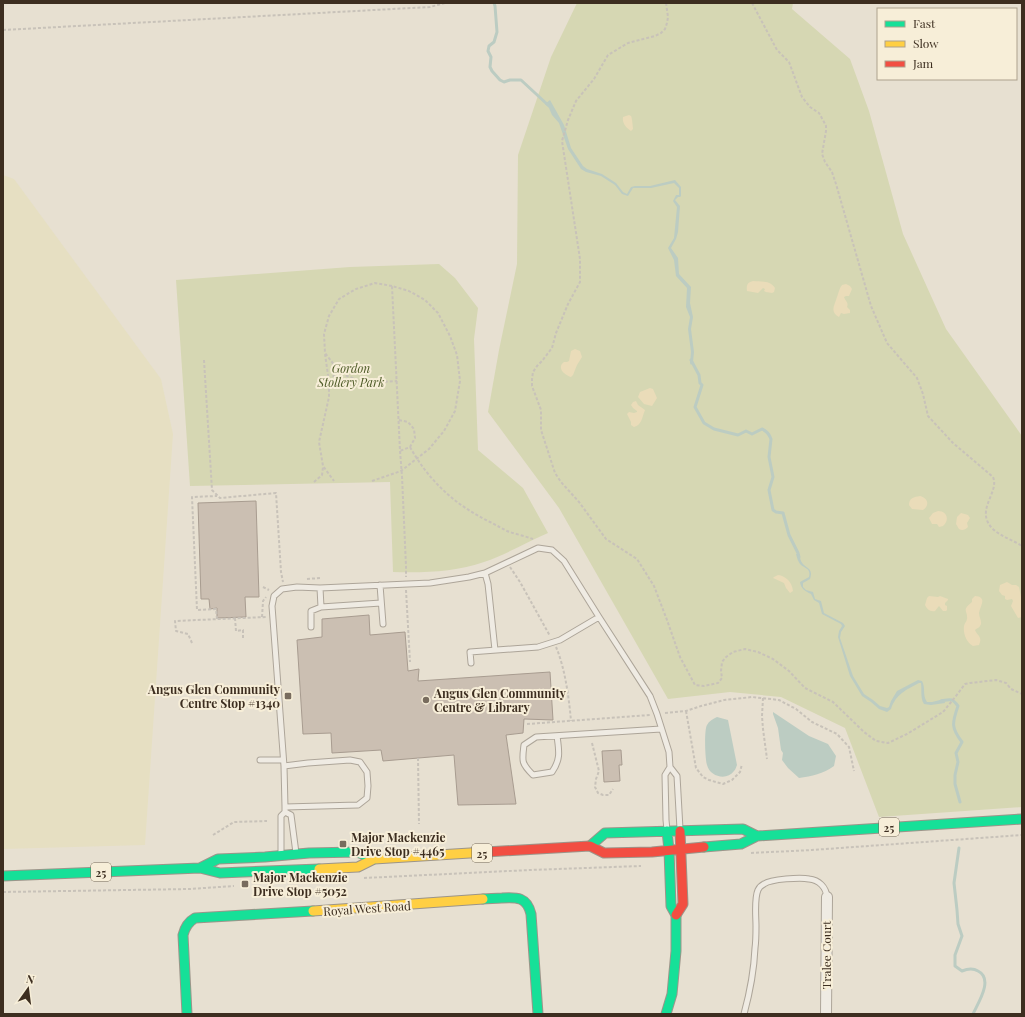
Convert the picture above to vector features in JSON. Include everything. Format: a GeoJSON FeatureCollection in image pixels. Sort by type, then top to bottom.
{"type":"FeatureCollection","features":[{"type":"Feature","properties":{"kind":"main road","name":"25"},"geometry":{"type":"LineString","coordinates":[[3,876],[200,868],[220,873],[358,867],[374,859],[590,846],[604,853],[652,852],[741,844],[756,836],[1022,819]]}},
{"type":"Feature","properties":{"kind":"main road","name":"25"},"geometry":{"type":"LineString","coordinates":[[590,846],[605,833],[743,829],[756,836]]}},
{"type":"Feature","properties":{"kind":"main road"},"geometry":{"type":"LineString","coordinates":[[666,1014],[672,994],[676,951],[676,915],[671,906],[667,831]]}},
{"type":"Feature","properties":{"kind":"main road"},"geometry":{"type":"LineString","coordinates":[[676,915],[683,904],[682,849],[680,831]]}},
{"type":"Feature","properties":{"kind":"main road","name":"25"},"geometry":{"type":"LineString","coordinates":[[200,868],[218,859],[296,854],[357,852],[374,859]]}},
{"type":"Feature","properties":{"kind":"main road","name":"Royal West Road"},"geometry":{"type":"LineString","coordinates":[[187,1014],[183,935],[186,925],[195,918],[508,898],[523,900],[530,908],[538,1014]]}},
{"type":"Feature","properties":{"kind":"street","name":"Tralee Court"},"geometry":{"type":"LineString","coordinates":[[826,897],[826,1014]]}},
{"type":"Feature","properties":{"kind":"lane"},"geometry":{"type":"LineString","coordinates":[[282,870],[281,816],[285,809],[284,766],[272,606],[274,596],[282,589],[297,587],[320,588],[430,583],[454,580],[485,573],[538,548],[552,550],[564,561],[598,617],[650,696],[669,752],[670,767],[677,776],[680,831]]}},
{"type":"Feature","properties":{"kind":"lane"},"geometry":{"type":"LineString","coordinates":[[485,573],[488,584],[494,650]]}},
{"type":"Feature","properties":{"kind":"lane"},"geometry":{"type":"LineString","coordinates":[[380,585],[383,624]]}},
{"type":"Feature","properties":{"kind":"lane"},"geometry":{"type":"LineString","coordinates":[[320,588],[321,607]]}},
{"type":"Feature","properties":{"kind":"lane"},"geometry":{"type":"LineString","coordinates":[[311,627],[311,611],[321,607],[381,603]]}},
{"type":"Feature","properties":{"kind":"lane"},"geometry":{"type":"LineString","coordinates":[[471,663],[470,652],[538,647],[560,640],[598,617]]}},
{"type":"Feature","properties":{"kind":"lane"},"geometry":{"type":"LineString","coordinates":[[256,690],[277,688]]}},
{"type":"Feature","properties":{"kind":"lane"},"geometry":{"type":"LineString","coordinates":[[557,736],[559,753],[557,764],[552,772],[532,775],[524,766],[522,758],[524,745],[536,737],[661,729]]}},
{"type":"Feature","properties":{"kind":"lane"},"geometry":{"type":"LineString","coordinates":[[260,760],[283,760]]}},
{"type":"Feature","properties":{"kind":"lane"},"geometry":{"type":"LineString","coordinates":[[284,766],[350,760],[360,762],[367,772],[368,786],[367,798],[358,805],[285,809]]}},
{"type":"Feature","properties":{"kind":"lane"},"geometry":{"type":"LineString","coordinates":[[667,831],[665,775],[670,767]]}},
{"type":"Feature","properties":{"kind":"lane"},"geometry":{"type":"LineString","coordinates":[[285,809],[291,815],[297,869]]}},
{"type":"Feature","properties":{"kind":"lane"},"geometry":{"type":"LineString","coordinates":[[744,1014],[753,970],[756,928],[756,896],[758,891],[765,883],[771,881],[806,878],[814,879],[819,882],[824,887],[826,897]]}},
{"type":"Feature","properties":{"kind":"path"},"geometry":{"type":"LineString","coordinates":[[3,30],[430,7],[445,3]]}},
{"type":"Feature","properties":{"kind":"path"},"geometry":{"type":"LineString","coordinates":[[666,3],[668,18],[667,23],[661,33],[656,36],[628,43],[608,56],[594,79],[576,101],[568,120],[562,141],[580,259],[580,282],[568,304],[556,332],[552,348],[533,372],[532,379],[532,386],[541,410],[541,430],[555,473],[579,502],[606,539],[637,559],[654,586],[680,657],[695,685],[704,686],[718,683],[722,678],[722,662],[733,652],[745,649],[758,652],[773,659],[789,671],[805,688],[834,702],[864,732],[876,741],[888,743],[907,734],[943,712],[965,684],[970,682],[996,680],[1006,683],[1011,689],[1022,694]]}},
{"type":"Feature","properties":{"kind":"path"},"geometry":{"type":"LineString","coordinates":[[752,3],[778,50],[789,62],[802,97],[810,107],[819,113],[826,126],[822,154],[825,162],[832,172],[871,306],[887,343],[917,378],[923,394],[928,416],[953,443],[993,477],[995,482],[988,500],[986,513],[987,520],[991,527],[996,532],[1022,546]]}},
{"type":"Feature","properties":{"kind":"path"},"geometry":{"type":"LineString","coordinates":[[314,482],[322,475],[323,466],[319,442],[329,397],[324,334],[329,316],[339,299],[356,289],[375,283],[409,291],[425,300],[438,313],[450,336],[457,355],[460,381],[455,410],[444,431],[429,449],[402,471],[372,481]]}},
{"type":"Feature","properties":{"kind":"path"},"geometry":{"type":"LineString","coordinates":[[392,286],[402,471],[406,566],[405,584],[410,662]]}},
{"type":"Feature","properties":{"kind":"path"},"geometry":{"type":"LineString","coordinates":[[325,353],[347,376],[362,381],[397,381]]}},
{"type":"Feature","properties":{"kind":"path"},"geometry":{"type":"LineString","coordinates":[[204,360],[212,490],[217,496]]}},
{"type":"Feature","properties":{"kind":"path"},"geometry":{"type":"LineString","coordinates":[[329,382],[335,374],[341,371]]}},
{"type":"Feature","properties":{"kind":"path"},"geometry":{"type":"LineString","coordinates":[[399,420],[408,422],[414,429],[415,438],[410,447],[400,451]]}},
{"type":"Feature","properties":{"kind":"path"},"geometry":{"type":"LineString","coordinates":[[410,447],[416,459],[438,485],[455,501],[474,514],[506,530],[534,539]]}},
{"type":"Feature","properties":{"kind":"path"},"geometry":{"type":"LineString","coordinates":[[323,466],[334,481]]}},
{"type":"Feature","properties":{"kind":"path"},"geometry":{"type":"LineString","coordinates":[[217,619],[216,609],[197,610],[192,497],[217,496],[220,498],[276,493],[281,572],[283,582],[282,589]]}},
{"type":"Feature","properties":{"kind":"path"},"geometry":{"type":"LineString","coordinates":[[263,587],[270,590]]}},
{"type":"Feature","properties":{"kind":"path"},"geometry":{"type":"LineString","coordinates":[[192,643],[188,634],[176,631],[175,621],[273,616]]}},
{"type":"Feature","properties":{"kind":"path"},"geometry":{"type":"LineString","coordinates":[[235,618],[236,631],[243,630],[243,639]]}},
{"type":"Feature","properties":{"kind":"path"},"geometry":{"type":"LineString","coordinates":[[526,724],[686,711],[724,700],[752,697],[779,700],[796,709],[812,722],[837,734],[850,747],[854,771]]}},
{"type":"Feature","properties":{"kind":"path"},"geometry":{"type":"LineString","coordinates":[[763,698],[763,723],[767,758]]}},
{"type":"Feature","properties":{"kind":"path"},"geometry":{"type":"LineString","coordinates":[[686,711],[696,768],[703,776],[709,780],[723,784],[732,780],[740,772],[742,764]]}},
{"type":"Feature","properties":{"kind":"path"},"geometry":{"type":"LineString","coordinates":[[592,743],[599,771],[595,787],[598,793],[603,795],[609,795],[613,789]]}},
{"type":"Feature","properties":{"kind":"path"},"geometry":{"type":"LineString","coordinates":[[418,758],[419,824]]}},
{"type":"Feature","properties":{"kind":"path"},"geometry":{"type":"LineString","coordinates":[[214,835],[234,822],[267,821]]}},
{"type":"Feature","properties":{"kind":"path"},"geometry":{"type":"LineString","coordinates":[[751,853],[1022,835]]}},
{"type":"Feature","properties":{"kind":"shaded area"},"geometry":{"type":"Polygon","coordinates":[[[550,100],[564,125],[571,148],[583,166],[587,169],[602,174],[616,183],[623,192],[627,194],[631,187],[650,186],[675,180],[681,187],[681,196],[675,200],[680,206],[678,232],[671,248],[678,258],[679,274],[691,287],[690,303],[693,317],[691,329],[694,352],[693,362],[691,365],[688,329],[690,317],[686,307],[687,288],[676,276],[674,260],[668,248],[674,238],[677,207],[673,201],[676,195],[679,195],[679,188],[674,183],[651,188],[633,188],[628,196],[622,194],[615,185],[601,176],[581,169],[568,149],[559,123],[545,104],[550,100]]]}},
{"type":"Feature","properties":{"kind":"shaded area"},"geometry":{"type":"Polygon","coordinates":[[[3,175],[14,179],[161,379],[173,434],[145,845],[3,849],[3,175]]]}},
{"type":"Feature","properties":{"kind":"shaded area"},"geometry":{"type":"Polygon","coordinates":[[[796,554],[799,554],[803,564],[811,572],[810,579],[803,583],[803,587],[806,590],[813,592],[815,599],[821,601],[824,613],[843,623],[845,626],[841,632],[840,638],[853,676],[864,694],[880,706],[887,708],[889,707],[897,691],[918,680],[922,681],[927,702],[944,699],[945,703],[931,705],[924,704],[921,683],[902,693],[891,709],[887,712],[879,709],[862,696],[850,676],[838,637],[842,626],[841,624],[822,614],[819,603],[814,600],[811,594],[802,588],[800,582],[809,577],[809,572],[800,564],[796,554]]]}},
{"type":"Feature","properties":{"kind":"shaded area"},"geometry":{"type":"Polygon","coordinates":[[[773,712],[809,736],[828,744],[836,756],[834,766],[826,771],[799,778],[782,760],[783,753],[781,750],[778,728],[773,712]]]}},
{"type":"Feature","properties":{"kind":"shaded area"},"geometry":{"type":"Polygon","coordinates":[[[717,717],[728,720],[737,765],[731,774],[723,777],[715,775],[709,769],[706,757],[706,728],[709,722],[717,717]]]}},
{"type":"Feature","properties":{"kind":"green space"},"geometry":{"type":"Polygon","coordinates":[[[577,3],[793,3],[792,9],[850,59],[869,111],[903,234],[946,329],[1022,436],[1022,807],[879,817],[845,728],[781,697],[730,692],[668,699],[559,508],[488,412],[517,264],[518,155],[551,57],[577,3]]]}},
{"type":"Feature","properties":{"kind":"green space","name":"Gordon Stollery Park"},"geometry":{"type":"Polygon","coordinates":[[[439,264],[455,278],[478,308],[474,339],[478,450],[523,488],[548,533],[484,562],[462,568],[439,571],[393,572],[390,482],[190,486],[176,280],[350,267],[439,264]]]}},
{"type":"Feature","properties":{"kind":"sand"},"geometry":{"type":"Polygon","coordinates":[[[629,115],[631,116],[633,129],[631,131],[623,121],[623,117],[629,115]]]}},
{"type":"Feature","properties":{"kind":"sand"},"geometry":{"type":"Polygon","coordinates":[[[753,281],[765,282],[773,285],[775,288],[774,292],[766,292],[763,288],[758,293],[747,291],[748,284],[753,281]]]}},
{"type":"Feature","properties":{"kind":"sand"},"geometry":{"type":"Polygon","coordinates":[[[846,284],[852,289],[849,296],[844,297],[850,313],[841,313],[839,317],[833,310],[840,288],[842,285],[846,284]]]}},
{"type":"Feature","properties":{"kind":"sand"},"geometry":{"type":"Polygon","coordinates":[[[575,349],[580,351],[582,357],[571,377],[562,371],[561,367],[564,362],[569,361],[571,351],[575,349]]]}},
{"type":"Feature","properties":{"kind":"sand"},"geometry":{"type":"Polygon","coordinates":[[[650,388],[653,389],[657,398],[652,406],[644,404],[638,397],[640,392],[650,388]]]}},
{"type":"Feature","properties":{"kind":"sand"},"geometry":{"type":"Polygon","coordinates":[[[636,401],[638,405],[645,410],[640,423],[634,427],[631,425],[627,414],[629,412],[637,412],[631,405],[636,401]]]}},
{"type":"Feature","properties":{"kind":"sand"},"geometry":{"type":"Polygon","coordinates":[[[920,496],[925,498],[927,506],[923,510],[912,509],[909,505],[911,499],[920,496]]]}},
{"type":"Feature","properties":{"kind":"sand"},"geometry":{"type":"Polygon","coordinates":[[[938,511],[944,512],[947,519],[943,526],[939,527],[937,524],[932,524],[929,518],[933,513],[938,511]]]}},
{"type":"Feature","properties":{"kind":"sand"},"geometry":{"type":"Polygon","coordinates":[[[961,513],[968,515],[970,518],[967,523],[968,527],[962,530],[959,529],[956,524],[957,517],[961,513]]]}},
{"type":"Feature","properties":{"kind":"sand"},"geometry":{"type":"Polygon","coordinates":[[[778,575],[788,580],[793,591],[790,593],[784,583],[773,578],[778,575]]]}},
{"type":"Feature","properties":{"kind":"sand"},"geometry":{"type":"Polygon","coordinates":[[[1007,582],[1019,587],[1022,617],[1018,618],[1011,606],[1013,601],[1012,599],[1005,599],[1005,596],[999,591],[1000,585],[1007,582]]]}},
{"type":"Feature","properties":{"kind":"sand"},"geometry":{"type":"Polygon","coordinates":[[[929,596],[940,596],[948,599],[945,603],[947,610],[943,611],[939,606],[935,611],[929,610],[925,605],[929,596]]]}},
{"type":"Feature","properties":{"kind":"sand"},"geometry":{"type":"Polygon","coordinates":[[[975,596],[981,598],[982,602],[979,613],[981,624],[975,630],[980,638],[980,642],[979,645],[973,646],[967,640],[964,625],[967,619],[966,609],[975,596]]]}},
{"type":"Feature","properties":{"kind":"building"},"geometry":{"type":"Polygon","coordinates":[[[256,501],[259,597],[245,597],[246,617],[217,618],[217,608],[210,609],[209,599],[201,599],[198,503],[256,501]]]}},
{"type":"Feature","properties":{"kind":"building","name":"Angus Glen Community Centre & Library"},"geometry":{"type":"Polygon","coordinates":[[[369,615],[370,635],[405,632],[408,671],[419,669],[418,681],[550,672],[553,720],[524,719],[523,733],[506,735],[516,804],[458,805],[454,755],[383,761],[381,750],[332,753],[331,733],[303,734],[297,640],[322,637],[322,619],[369,615]]]}},
{"type":"Feature","properties":{"kind":"building"},"geometry":{"type":"Polygon","coordinates":[[[621,750],[622,765],[619,765],[620,781],[604,782],[602,751],[621,750]]]}},
{"type":"Feature","properties":{"kind":"waterway"},"geometry":{"type":"LineString","coordinates":[[494,3],[497,32],[494,42],[489,46],[488,51],[491,57],[490,67],[492,71],[500,80],[504,82],[510,80],[521,80],[548,105]]}},
{"type":"Feature","properties":{"kind":"waterway"},"geometry":{"type":"LineString","coordinates":[[691,360],[699,375],[700,383],[702,385],[695,407],[704,423],[714,429],[738,435],[746,431],[752,434],[762,429],[767,432],[771,439],[769,457],[773,477],[769,490],[773,510],[783,513],[789,535],[799,557]]}},
{"type":"Feature","properties":{"kind":"waterway"},"geometry":{"type":"LineString","coordinates":[[941,701],[951,700],[958,706],[954,721],[954,729],[962,742],[956,753],[958,762],[955,775],[955,784],[960,802]]}},
{"type":"Feature","properties":{"kind":"waterway"},"geometry":{"type":"LineString","coordinates":[[959,848],[954,883],[958,924],[962,936],[955,955],[955,966],[962,971],[970,969],[976,970],[983,975],[985,980],[981,998],[973,1014]]}},
{"type":"Feature","properties":{"kind":"traffic: fast"},"geometry":{"type":"LineString","coordinates":[[704,847],[741,844],[757,836],[1022,819]]}},
{"type":"Feature","properties":{"kind":"traffic: fast"},"geometry":{"type":"LineString","coordinates":[[590,846],[605,833],[743,829],[757,836]]}},
{"type":"Feature","properties":{"kind":"traffic: fast"},"geometry":{"type":"LineString","coordinates":[[666,1014],[672,994],[676,951],[676,915],[671,906],[667,831]]}},
{"type":"Feature","properties":{"kind":"traffic: fast"},"geometry":{"type":"LineString","coordinates":[[200,868],[218,859],[309,853],[357,852],[374,859]]}},
{"type":"Feature","properties":{"kind":"traffic: fast"},"geometry":{"type":"LineString","coordinates":[[3,876],[200,868],[220,873],[319,869]]}},
{"type":"Feature","properties":{"kind":"traffic: fast"},"geometry":{"type":"LineString","coordinates":[[483,899],[517,898],[524,901],[529,908],[531,914],[538,1014]]}},
{"type":"Feature","properties":{"kind":"traffic: fast"},"geometry":{"type":"LineString","coordinates":[[187,1014],[183,935],[190,921],[195,918],[313,911]]}},
{"type":"Feature","properties":{"kind":"traffic: slow"},"geometry":{"type":"LineString","coordinates":[[319,869],[358,867],[374,859],[486,852]]}},
{"type":"Feature","properties":{"kind":"traffic: slow"},"geometry":{"type":"LineString","coordinates":[[313,911],[483,899]]}},
{"type":"Feature","properties":{"kind":"traffic: jam"},"geometry":{"type":"LineString","coordinates":[[676,915],[683,904],[680,831]]}},
{"type":"Feature","properties":{"kind":"traffic: jam"},"geometry":{"type":"LineString","coordinates":[[486,852],[590,846],[604,853],[652,852],[704,847]]}},
{"type":"Feature","properties":{"kind":"place","name":"Angus Glen Community Centre Stop #1340"},"geometry":{"type":"Point","coordinates":[288,696]}},
{"type":"Feature","properties":{"kind":"place","name":"Angus Glen Community Centre & Library"},"geometry":{"type":"Point","coordinates":[426,700]}},
{"type":"Feature","properties":{"kind":"place","name":"Major Mackenzie Drive Stop #4465"},"geometry":{"type":"Point","coordinates":[343,844]}},
{"type":"Feature","properties":{"kind":"place","name":"Major Mackenzie Drive Stop #5052"},"geometry":{"type":"Point","coordinates":[245,884]}}]}
